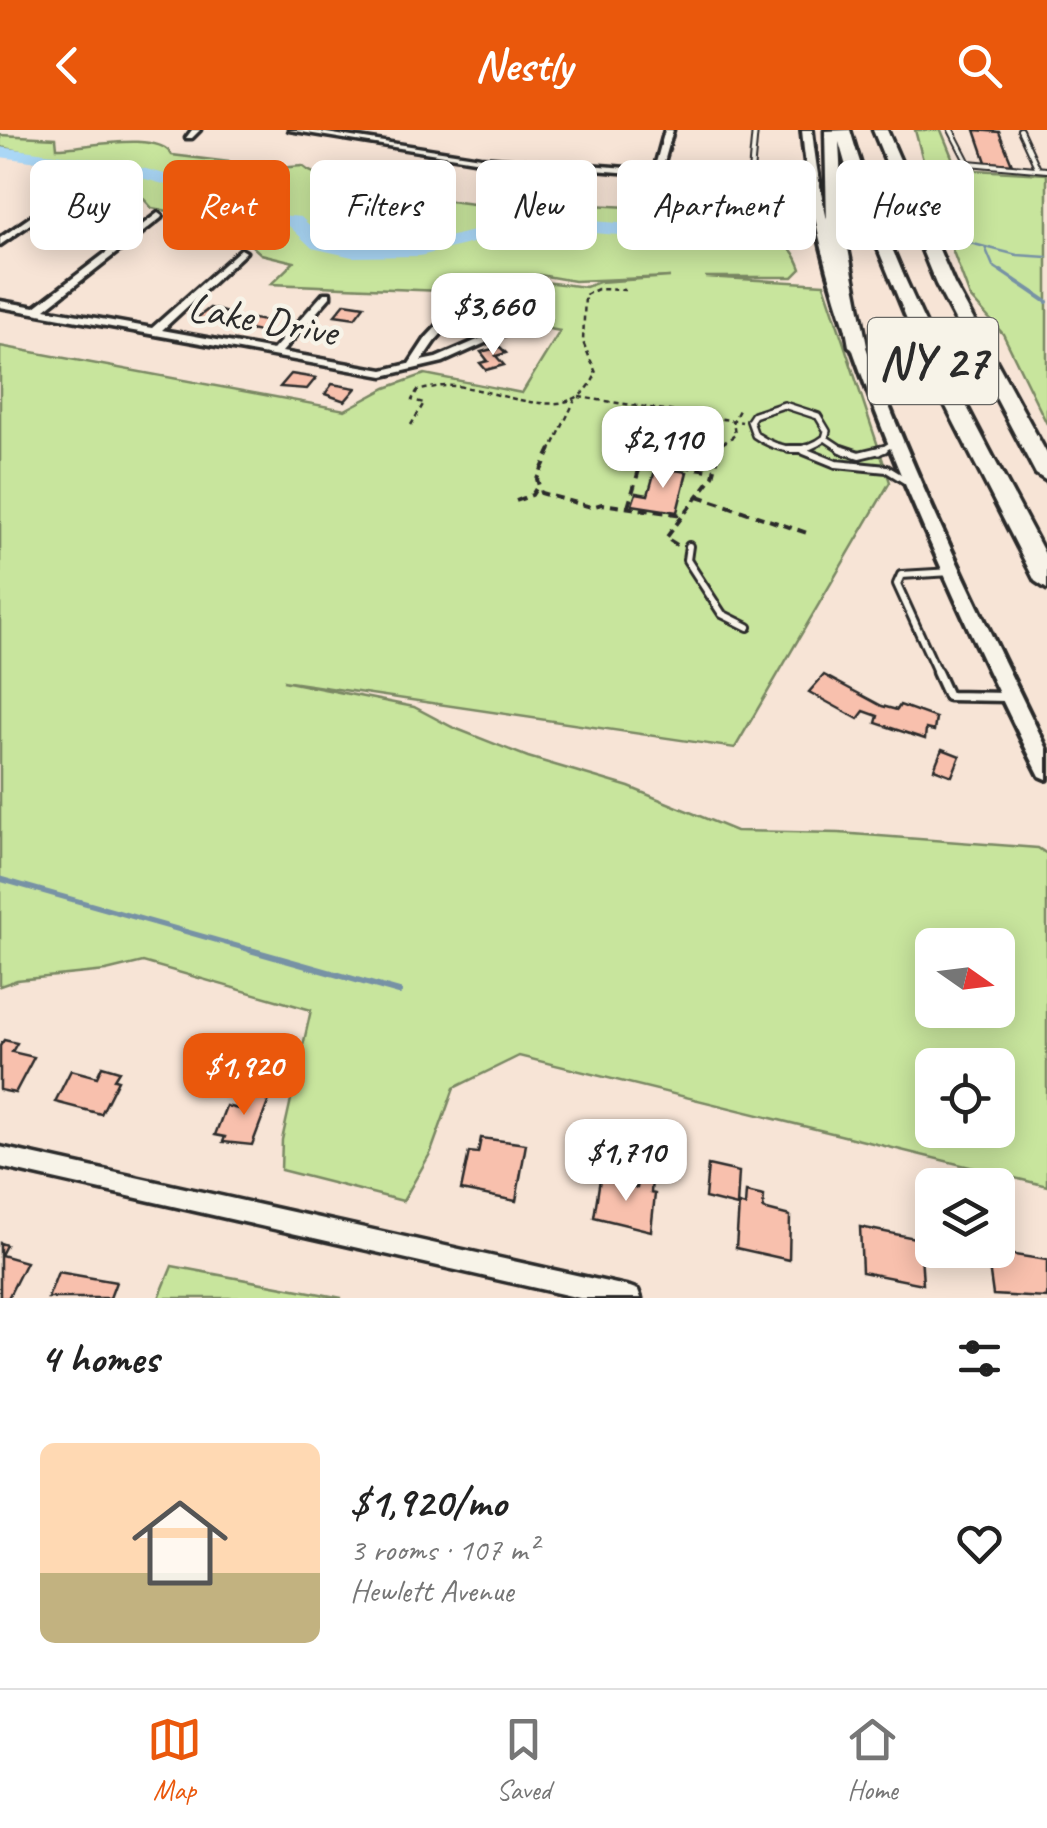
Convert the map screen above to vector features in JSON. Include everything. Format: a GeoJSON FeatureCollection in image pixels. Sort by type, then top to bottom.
{"type":"FeatureCollection","features":[{"type":"Feature","properties":{"kind":"highway"},"geometry":{"type":"LineString","coordinates":[[832,130],[837,240],[858,346]]}},
{"type":"Feature","properties":{"kind":"highway","name":"NY 27"},"geometry":{"type":"LineString","coordinates":[[843,130],[857,180],[939,374],[1047,581]]}},
{"type":"Feature","properties":{"kind":"highway","name":"NY 27"},"geometry":{"type":"LineString","coordinates":[[880,130],[892,160]]}},
{"type":"Feature","properties":{"kind":"highway"},"geometry":{"type":"LineString","coordinates":[[897,130],[903,160]]}},
{"type":"Feature","properties":{"kind":"highway","name":"NY 27"},"geometry":{"type":"LineString","coordinates":[[931,250],[965,324],[1047,474]]}},
{"type":"Feature","properties":{"kind":"main road"},"geometry":{"type":"LineString","coordinates":[[807,130],[810,160]]}},
{"type":"Feature","properties":{"kind":"main road"},"geometry":{"type":"LineString","coordinates":[[816,200],[828,255],[895,442],[1047,770]]}},
{"type":"Feature","properties":{"kind":"street"},"geometry":{"type":"LineString","coordinates":[[293,130],[480,160],[656,173],[669,130]]}},
{"type":"Feature","properties":{"kind":"street"},"geometry":{"type":"LineString","coordinates":[[37,311],[158,216]]}},
{"type":"Feature","properties":{"kind":"street"},"geometry":{"type":"LineString","coordinates":[[0,242],[30,222]]}},
{"type":"Feature","properties":{"kind":"street"},"geometry":{"type":"LineString","coordinates":[[154,331],[241,252]]}},
{"type":"Feature","properties":{"kind":"street"},"geometry":{"type":"LineString","coordinates":[[275,354],[327,295]]}},
{"type":"Feature","properties":{"kind":"street"},"geometry":{"type":"LineString","coordinates":[[412,366],[469,298]]}},
{"type":"Feature","properties":{"kind":"street","name":"Lake Drive"},"geometry":{"type":"LineString","coordinates":[[0,304],[384,373],[439,360],[509,330]]}},
{"type":"Feature","properties":{"kind":"street"},"geometry":{"type":"LineString","coordinates":[[0,1157],[630,1298]]}},
{"type":"Feature","properties":{"kind":"lane"},"geometry":{"type":"LineString","coordinates":[[752,160],[755,130]]}},
{"type":"Feature","properties":{"kind":"lane"},"geometry":{"type":"LineString","coordinates":[[951,130],[968,163],[1047,170]]}},
{"type":"Feature","properties":{"kind":"lane"},"geometry":{"type":"LineString","coordinates":[[1020,130],[1038,169]]}},
{"type":"Feature","properties":{"kind":"lane"},"geometry":{"type":"LineString","coordinates":[[895,442],[880,454],[841,452],[825,438],[824,424],[818,416],[796,407],[761,410],[750,424],[755,436],[764,442],[836,464],[887,468],[913,485]]}},
{"type":"Feature","properties":{"kind":"lane"},"geometry":{"type":"LineString","coordinates":[[799,450],[825,438]]}},
{"type":"Feature","properties":{"kind":"lane"},"geometry":{"type":"LineString","coordinates":[[689,546],[687,560],[722,614],[748,627]]}},
{"type":"Feature","properties":{"kind":"lane"},"geometry":{"type":"LineString","coordinates":[[952,572],[901,575],[897,580],[948,696],[1011,697]]}},
{"type":"Feature","properties":{"kind":"path"},"geometry":{"type":"LineString","coordinates":[[516,501],[532,495],[537,487],[548,452],[556,445],[577,398],[597,370],[585,353],[585,296],[598,289],[626,290]]}},
{"type":"Feature","properties":{"kind":"path"},"geometry":{"type":"LineString","coordinates":[[410,426],[424,403],[412,400],[417,391],[448,385],[552,405],[577,398],[750,424]]}},
{"type":"Feature","properties":{"kind":"path"},"geometry":{"type":"LineString","coordinates":[[674,550],[678,543],[666,538],[715,471],[722,444],[735,435],[732,421],[739,410]]}},
{"type":"Feature","properties":{"kind":"path"},"geometry":{"type":"LineString","coordinates":[[628,508],[642,460],[715,471]]}},
{"type":"Feature","properties":{"kind":"path"},"geometry":{"type":"LineString","coordinates":[[537,487],[541,493],[592,507],[602,504],[683,516]]}},
{"type":"Feature","properties":{"kind":"path"},"geometry":{"type":"LineString","coordinates":[[698,496],[806,533]]}},
{"type":"Feature","properties":{"kind":"green space"},"geometry":{"type":"Polygon","coordinates":[[[915,130],[941,130],[953,160],[923,160],[915,130]]]}},
{"type":"Feature","properties":{"kind":"green space"},"geometry":{"type":"Polygon","coordinates":[[[0,135],[56,138],[57,148],[152,143],[172,155],[213,160],[163,160],[163,210],[152,208],[143,198],[143,160],[66,160],[0,147],[0,135]]]}},
{"type":"Feature","properties":{"kind":"green space"},"geometry":{"type":"Polygon","coordinates":[[[302,166],[310,171],[310,250],[456,250],[456,202],[476,204],[476,250],[597,250],[597,205],[617,206],[617,250],[790,250],[801,269],[793,277],[705,277],[824,284],[890,482],[735,748],[283,681],[414,707],[452,727],[528,757],[629,787],[736,831],[839,833],[1038,848],[1047,854],[1047,1186],[1015,1178],[1015,1168],[974,1168],[519,1056],[454,1088],[431,1152],[403,1201],[281,1170],[282,1140],[311,1010],[143,962],[106,971],[17,980],[0,986],[0,346],[345,410],[386,388],[425,374],[522,393],[560,331],[507,321],[515,316],[480,310],[511,278],[586,287],[599,282],[670,277],[574,281],[540,275],[506,276],[467,292],[271,284],[294,262],[257,250],[290,250],[290,167],[302,166]]]}},
{"type":"Feature","properties":{"kind":"green space"},"geometry":{"type":"Polygon","coordinates":[[[974,170],[1047,174],[1047,424],[1003,334],[970,297],[952,250],[974,250],[974,170]]]}},
{"type":"Feature","properties":{"kind":"green space"},"geometry":{"type":"Polygon","coordinates":[[[172,1266],[342,1298],[159,1298],[172,1266]]]}},
{"type":"Feature","properties":{"kind":"building"},"geometry":{"type":"Polygon","coordinates":[[[975,130],[999,132],[1012,164],[986,162],[975,130]]]}},
{"type":"Feature","properties":{"kind":"building"},"geometry":{"type":"Polygon","coordinates":[[[345,303],[364,306],[355,318],[335,315],[345,303]]]}},
{"type":"Feature","properties":{"kind":"building"},"geometry":{"type":"Polygon","coordinates":[[[210,308],[227,313],[216,325],[193,321],[210,308]]]}},
{"type":"Feature","properties":{"kind":"building"},"geometry":{"type":"Polygon","coordinates":[[[247,318],[271,322],[260,332],[238,328],[247,318]]]}},
{"type":"Feature","properties":{"kind":"building"},"geometry":{"type":"Polygon","coordinates":[[[500,347],[506,353],[496,356],[504,365],[486,370],[480,363],[488,361],[481,352],[500,347]]]}},
{"type":"Feature","properties":{"kind":"building"},"geometry":{"type":"Polygon","coordinates":[[[291,374],[316,378],[307,389],[280,387],[291,374]]]}},
{"type":"Feature","properties":{"kind":"building"},"geometry":{"type":"Polygon","coordinates":[[[332,384],[356,388],[345,401],[325,394],[332,384]]]}},
{"type":"Feature","properties":{"kind":"building"},"geometry":{"type":"Polygon","coordinates":[[[656,467],[687,472],[677,512],[632,505],[636,493],[648,495],[656,467]]]}},
{"type":"Feature","properties":{"kind":"building"},"geometry":{"type":"Polygon","coordinates":[[[824,675],[882,706],[897,710],[900,705],[936,718],[934,731],[926,729],[925,739],[876,723],[878,716],[864,711],[858,719],[809,692],[824,675]]]}},
{"type":"Feature","properties":{"kind":"building"},"geometry":{"type":"Polygon","coordinates":[[[942,749],[960,756],[952,776],[934,769],[942,749]]]}},
{"type":"Feature","properties":{"kind":"building"},"geometry":{"type":"Polygon","coordinates":[[[4,1040],[17,1043],[12,1052],[34,1057],[15,1093],[0,1090],[0,1046],[4,1040]]]}},
{"type":"Feature","properties":{"kind":"building"},"geometry":{"type":"Polygon","coordinates":[[[102,1066],[119,1071],[101,1114],[55,1102],[71,1070],[97,1077],[102,1066]]]}},
{"type":"Feature","properties":{"kind":"building"},"geometry":{"type":"Polygon","coordinates":[[[247,1086],[272,1092],[252,1145],[223,1142],[225,1137],[215,1135],[226,1106],[238,1109],[247,1086]]]}},
{"type":"Feature","properties":{"kind":"building"},"geometry":{"type":"Polygon","coordinates":[[[481,1138],[526,1144],[516,1201],[461,1190],[469,1152],[478,1153],[481,1138]]]}},
{"type":"Feature","properties":{"kind":"building"},"geometry":{"type":"Polygon","coordinates":[[[708,1165],[739,1172],[737,1206],[705,1198],[708,1165]]]}},
{"type":"Feature","properties":{"kind":"building"},"geometry":{"type":"Polygon","coordinates":[[[639,1177],[652,1180],[651,1193],[655,1194],[651,1231],[594,1217],[600,1179],[637,1188],[639,1177]]]}},
{"type":"Feature","properties":{"kind":"building"},"geometry":{"type":"Polygon","coordinates":[[[746,1192],[764,1196],[763,1209],[790,1216],[789,1260],[736,1248],[739,1204],[745,1206],[746,1192]]]}},
{"type":"Feature","properties":{"kind":"building"},"geometry":{"type":"Polygon","coordinates":[[[860,1227],[915,1238],[915,1268],[922,1268],[923,1284],[862,1272],[860,1227]]]}},
{"type":"Feature","properties":{"kind":"building"},"geometry":{"type":"Polygon","coordinates":[[[0,1243],[6,1245],[1,1255],[26,1262],[8,1298],[0,1298],[0,1243]]]}},
{"type":"Feature","properties":{"kind":"building"},"geometry":{"type":"Polygon","coordinates":[[[1015,1255],[1047,1260],[1047,1298],[993,1295],[989,1268],[1015,1268],[1015,1255]]]}},
{"type":"Feature","properties":{"kind":"building"},"geometry":{"type":"Polygon","coordinates":[[[58,1272],[116,1282],[110,1298],[48,1298],[58,1272]]]}},
{"type":"Feature","properties":{"kind":"waterway"},"geometry":{"type":"LineString","coordinates":[[0,152],[124,168],[181,184],[192,206],[240,217],[294,221],[319,244],[352,251],[420,250],[489,233],[555,224],[617,229]]}},
{"type":"Feature","properties":{"kind":"waterway"},"geometry":{"type":"LineString","coordinates":[[974,244],[1017,255],[1047,257]]}},
{"type":"Feature","properties":{"kind":"waterway"},"geometry":{"type":"LineString","coordinates":[[985,247],[993,266],[1005,274]]}},
{"type":"Feature","properties":{"kind":"waterway"},"geometry":{"type":"LineString","coordinates":[[1001,271],[1047,302]]}},
{"type":"Feature","properties":{"kind":"waterway"},"geometry":{"type":"LineString","coordinates":[[0,879],[258,952]]}},
{"type":"Feature","properties":{"kind":"waterway"},"geometry":{"type":"LineString","coordinates":[[250,950],[399,992]]}}]}
